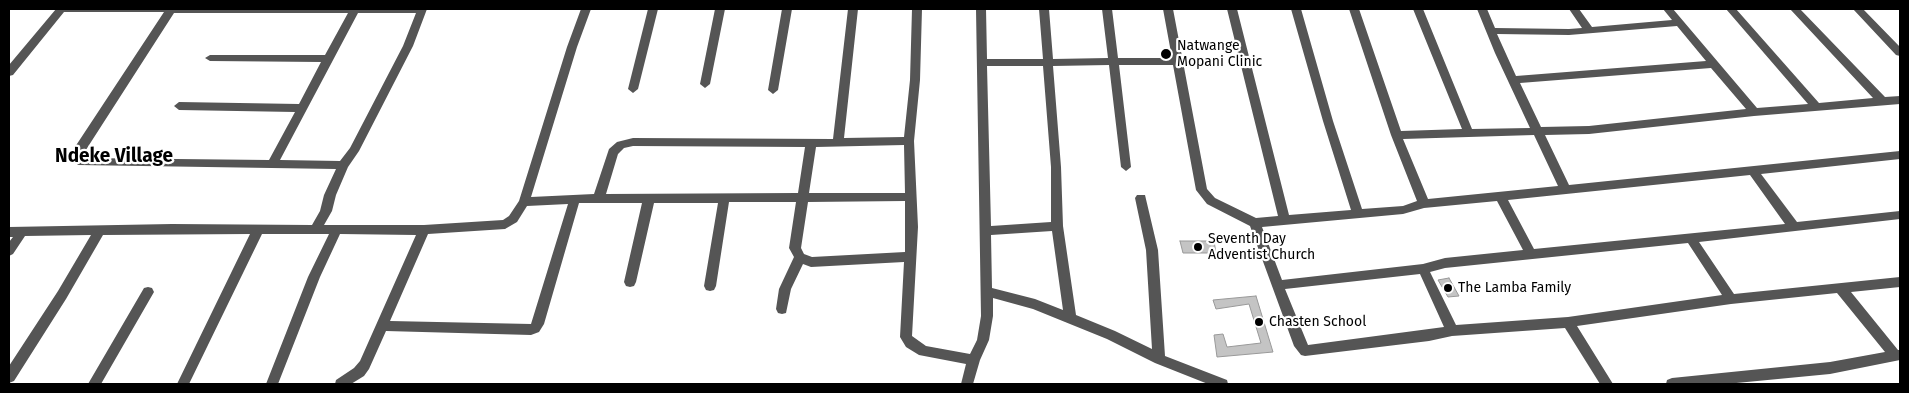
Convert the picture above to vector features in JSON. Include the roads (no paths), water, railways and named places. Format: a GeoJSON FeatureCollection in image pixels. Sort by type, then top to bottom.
{"type":"FeatureCollection","features":[{"type":"Feature","properties":{"kind":"street"},"geometry":{"type":"LineString","coordinates":[[9,72],[61,9],[422,10],[408,46],[354,151],[343,165],[330,195],[326,211],[316,229]]}},
{"type":"Feature","properties":{"kind":"street"},"geometry":{"type":"LineString","coordinates":[[9,232],[316,229],[424,230],[504,224],[514,219],[524,202],[572,47],[586,9]]}},
{"type":"Feature","properties":{"kind":"street"},"geometry":{"type":"LineString","coordinates":[[633,89],[653,9]]}},
{"type":"Feature","properties":{"kind":"street"},"geometry":{"type":"LineString","coordinates":[[705,84],[720,9]]}},
{"type":"Feature","properties":{"kind":"street"},"geometry":{"type":"LineString","coordinates":[[773,90],[787,9]]}},
{"type":"Feature","properties":{"kind":"street"},"geometry":{"type":"LineString","coordinates":[[838,142],[853,9]]}},
{"type":"Feature","properties":{"kind":"street"},"geometry":{"type":"LineString","coordinates":[[917,9],[915,80],[909,141],[912,197],[906,338],[910,344],[923,350],[974,360]]}},
{"type":"Feature","properties":{"kind":"street"},"geometry":{"type":"LineString","coordinates":[[969,384],[974,360],[983,340],[987,316],[981,9]]}},
{"type":"Feature","properties":{"kind":"street"},"geometry":{"type":"LineString","coordinates":[[1044,9],[1056,167],[1057,226],[1070,319]]}},
{"type":"Feature","properties":{"kind":"street"},"geometry":{"type":"LineString","coordinates":[[1107,9],[1126,167]]}},
{"type":"Feature","properties":{"kind":"street"},"geometry":{"type":"LineString","coordinates":[[1168,9],[1202,190],[1211,201],[1255,223],[1403,210],[1424,204],[1900,155]]}},
{"type":"Feature","properties":{"kind":"street"},"geometry":{"type":"LineString","coordinates":[[1232,9],[1285,221]]}},
{"type":"Feature","properties":{"kind":"street"},"geometry":{"type":"LineString","coordinates":[[1296,9],[1328,121],[1358,214]]}},
{"type":"Feature","properties":{"kind":"street"},"geometry":{"type":"LineString","coordinates":[[1354,9],[1404,160],[1424,204]]}},
{"type":"Feature","properties":{"kind":"street"},"geometry":{"type":"LineString","coordinates":[[1418,9],[1469,134]]}},
{"type":"Feature","properties":{"kind":"street"},"geometry":{"type":"LineString","coordinates":[[1482,9],[1513,80],[1565,189]]}},
{"type":"Feature","properties":{"kind":"street"},"geometry":{"type":"LineString","coordinates":[[1574,9],[1589,30]]}},
{"type":"Feature","properties":{"kind":"street"},"geometry":{"type":"LineString","coordinates":[[1668,9],[1754,112]]}},
{"type":"Feature","properties":{"kind":"street"},"geometry":{"type":"LineString","coordinates":[[1731,9],[1816,106]]}},
{"type":"Feature","properties":{"kind":"street"},"geometry":{"type":"LineString","coordinates":[[1795,9],[1882,101]]}},
{"type":"Feature","properties":{"kind":"street"},"geometry":{"type":"LineString","coordinates":[[1858,9],[1900,53]]}},
{"type":"Feature","properties":{"kind":"street"},"geometry":{"type":"LineString","coordinates":[[171,10],[76,158],[82,162],[343,165]]}},
{"type":"Feature","properties":{"kind":"street"},"geometry":{"type":"LineString","coordinates":[[272,164],[354,11]]}},
{"type":"Feature","properties":{"kind":"street"},"geometry":{"type":"LineString","coordinates":[[1491,31],[1570,32],[1679,23]]}},
{"type":"Feature","properties":{"kind":"street"},"geometry":{"type":"LineString","coordinates":[[210,58],[327,59]]}},
{"type":"Feature","properties":{"kind":"street"},"geometry":{"type":"LineString","coordinates":[[983,63],[1178,62]]}},
{"type":"Feature","properties":{"kind":"street"},"geometry":{"type":"LineString","coordinates":[[1513,80],[1557,78],[1713,64]]}},
{"type":"Feature","properties":{"kind":"street"},"geometry":{"type":"LineString","coordinates":[[1396,135],[1539,133],[1589,130],[1816,106],[1900,100]]}},
{"type":"Feature","properties":{"kind":"street"},"geometry":{"type":"LineString","coordinates":[[179,106],[301,108]]}},
{"type":"Feature","properties":{"kind":"street"},"geometry":{"type":"LineString","coordinates":[[599,198],[613,152],[621,145],[653,142],[811,143],[909,141]]}},
{"type":"Feature","properties":{"kind":"street"},"geometry":{"type":"LineString","coordinates":[[811,143],[795,248],[800,257],[811,262],[909,257]]}},
{"type":"Feature","properties":{"kind":"street"},"geometry":{"type":"LineString","coordinates":[[1753,170],[1794,226]]}},
{"type":"Feature","properties":{"kind":"street"},"geometry":{"type":"LineString","coordinates":[[524,202],[599,198],[912,197]]}},
{"type":"Feature","properties":{"kind":"street"},"geometry":{"type":"LineString","coordinates":[[1501,197],[1531,255]]}},
{"type":"Feature","properties":{"kind":"street"},"geometry":{"type":"LineString","coordinates":[[1141,198],[1152,250],[1159,359]]}},
{"type":"Feature","properties":{"kind":"street"},"geometry":{"type":"LineString","coordinates":[[383,326],[531,330],[535,328],[538,324],[575,199]]}},
{"type":"Feature","properties":{"kind":"street"},"geometry":{"type":"LineString","coordinates":[[630,282],[649,199]]}},
{"type":"Feature","properties":{"kind":"street"},"geometry":{"type":"LineString","coordinates":[[710,286],[724,199]]}},
{"type":"Feature","properties":{"kind":"street"},"geometry":{"type":"LineString","coordinates":[[1278,285],[1424,270],[1445,263],[1900,215]]}},
{"type":"Feature","properties":{"kind":"street"},"geometry":{"type":"LineString","coordinates":[[1255,223],[1300,346],[1305,351],[1429,336],[1452,331],[1568,322],[1731,298],[1900,282]]}},
{"type":"Feature","properties":{"kind":"street"},"geometry":{"type":"LineString","coordinates":[[986,231],[1057,226]]}},
{"type":"Feature","properties":{"kind":"street"},"geometry":{"type":"LineString","coordinates":[[272,384],[314,277],[336,229]]}},
{"type":"Feature","properties":{"kind":"street"},"geometry":{"type":"LineString","coordinates":[[183,384],[258,230]]}},
{"type":"Feature","properties":{"kind":"street"},"geometry":{"type":"LineString","coordinates":[[341,384],[359,372],[365,365],[424,230]]}},
{"type":"Feature","properties":{"kind":"street"},"geometry":{"type":"LineString","coordinates":[[9,377],[62,295],[99,231]]}},
{"type":"Feature","properties":{"kind":"street"},"geometry":{"type":"LineString","coordinates":[[9,251],[22,232]]}},
{"type":"Feature","properties":{"kind":"street"},"geometry":{"type":"LineString","coordinates":[[1690,237],[1731,298]]}},
{"type":"Feature","properties":{"kind":"street"},"geometry":{"type":"LineString","coordinates":[[782,308],[785,288],[800,257]]}},
{"type":"Feature","properties":{"kind":"street"},"geometry":{"type":"LineString","coordinates":[[1424,270],[1452,331]]}},
{"type":"Feature","properties":{"kind":"street"},"geometry":{"type":"LineString","coordinates":[[1672,384],[1830,368],[1898,355],[1841,289]]}},
{"type":"Feature","properties":{"kind":"street"},"geometry":{"type":"LineString","coordinates":[[94,384],[148,292]]}},
{"type":"Feature","properties":{"kind":"street"},"geometry":{"type":"LineString","coordinates":[[987,292],[1036,304],[1111,335],[1159,359],[1222,384]]}},
{"type":"Feature","properties":{"kind":"street"},"geometry":{"type":"LineString","coordinates":[[1568,322],[1607,384]]}},
{"type":"Feature","properties":{"kind":"place","name":"Natwange Mopani Clinic"},"geometry":{"type":"Point","coordinates":[1166,54]}},
{"type":"Feature","properties":{"kind":"place","name":"Seventh Day Adventist Church"},"geometry":{"type":"Point","coordinates":[1198,247]}},
{"type":"Feature","properties":{"kind":"place","name":"The Lamba Family"},"geometry":{"type":"Point","coordinates":[1448,288]}},
{"type":"Feature","properties":{"kind":"place","name":"Chasten School"},"geometry":{"type":"Point","coordinates":[1259,322]}},
{"type":"Feature","properties":{"kind":"district","name":"Ndeke Village"},"geometry":{"type":"Point","coordinates":[114,157]}}]}
